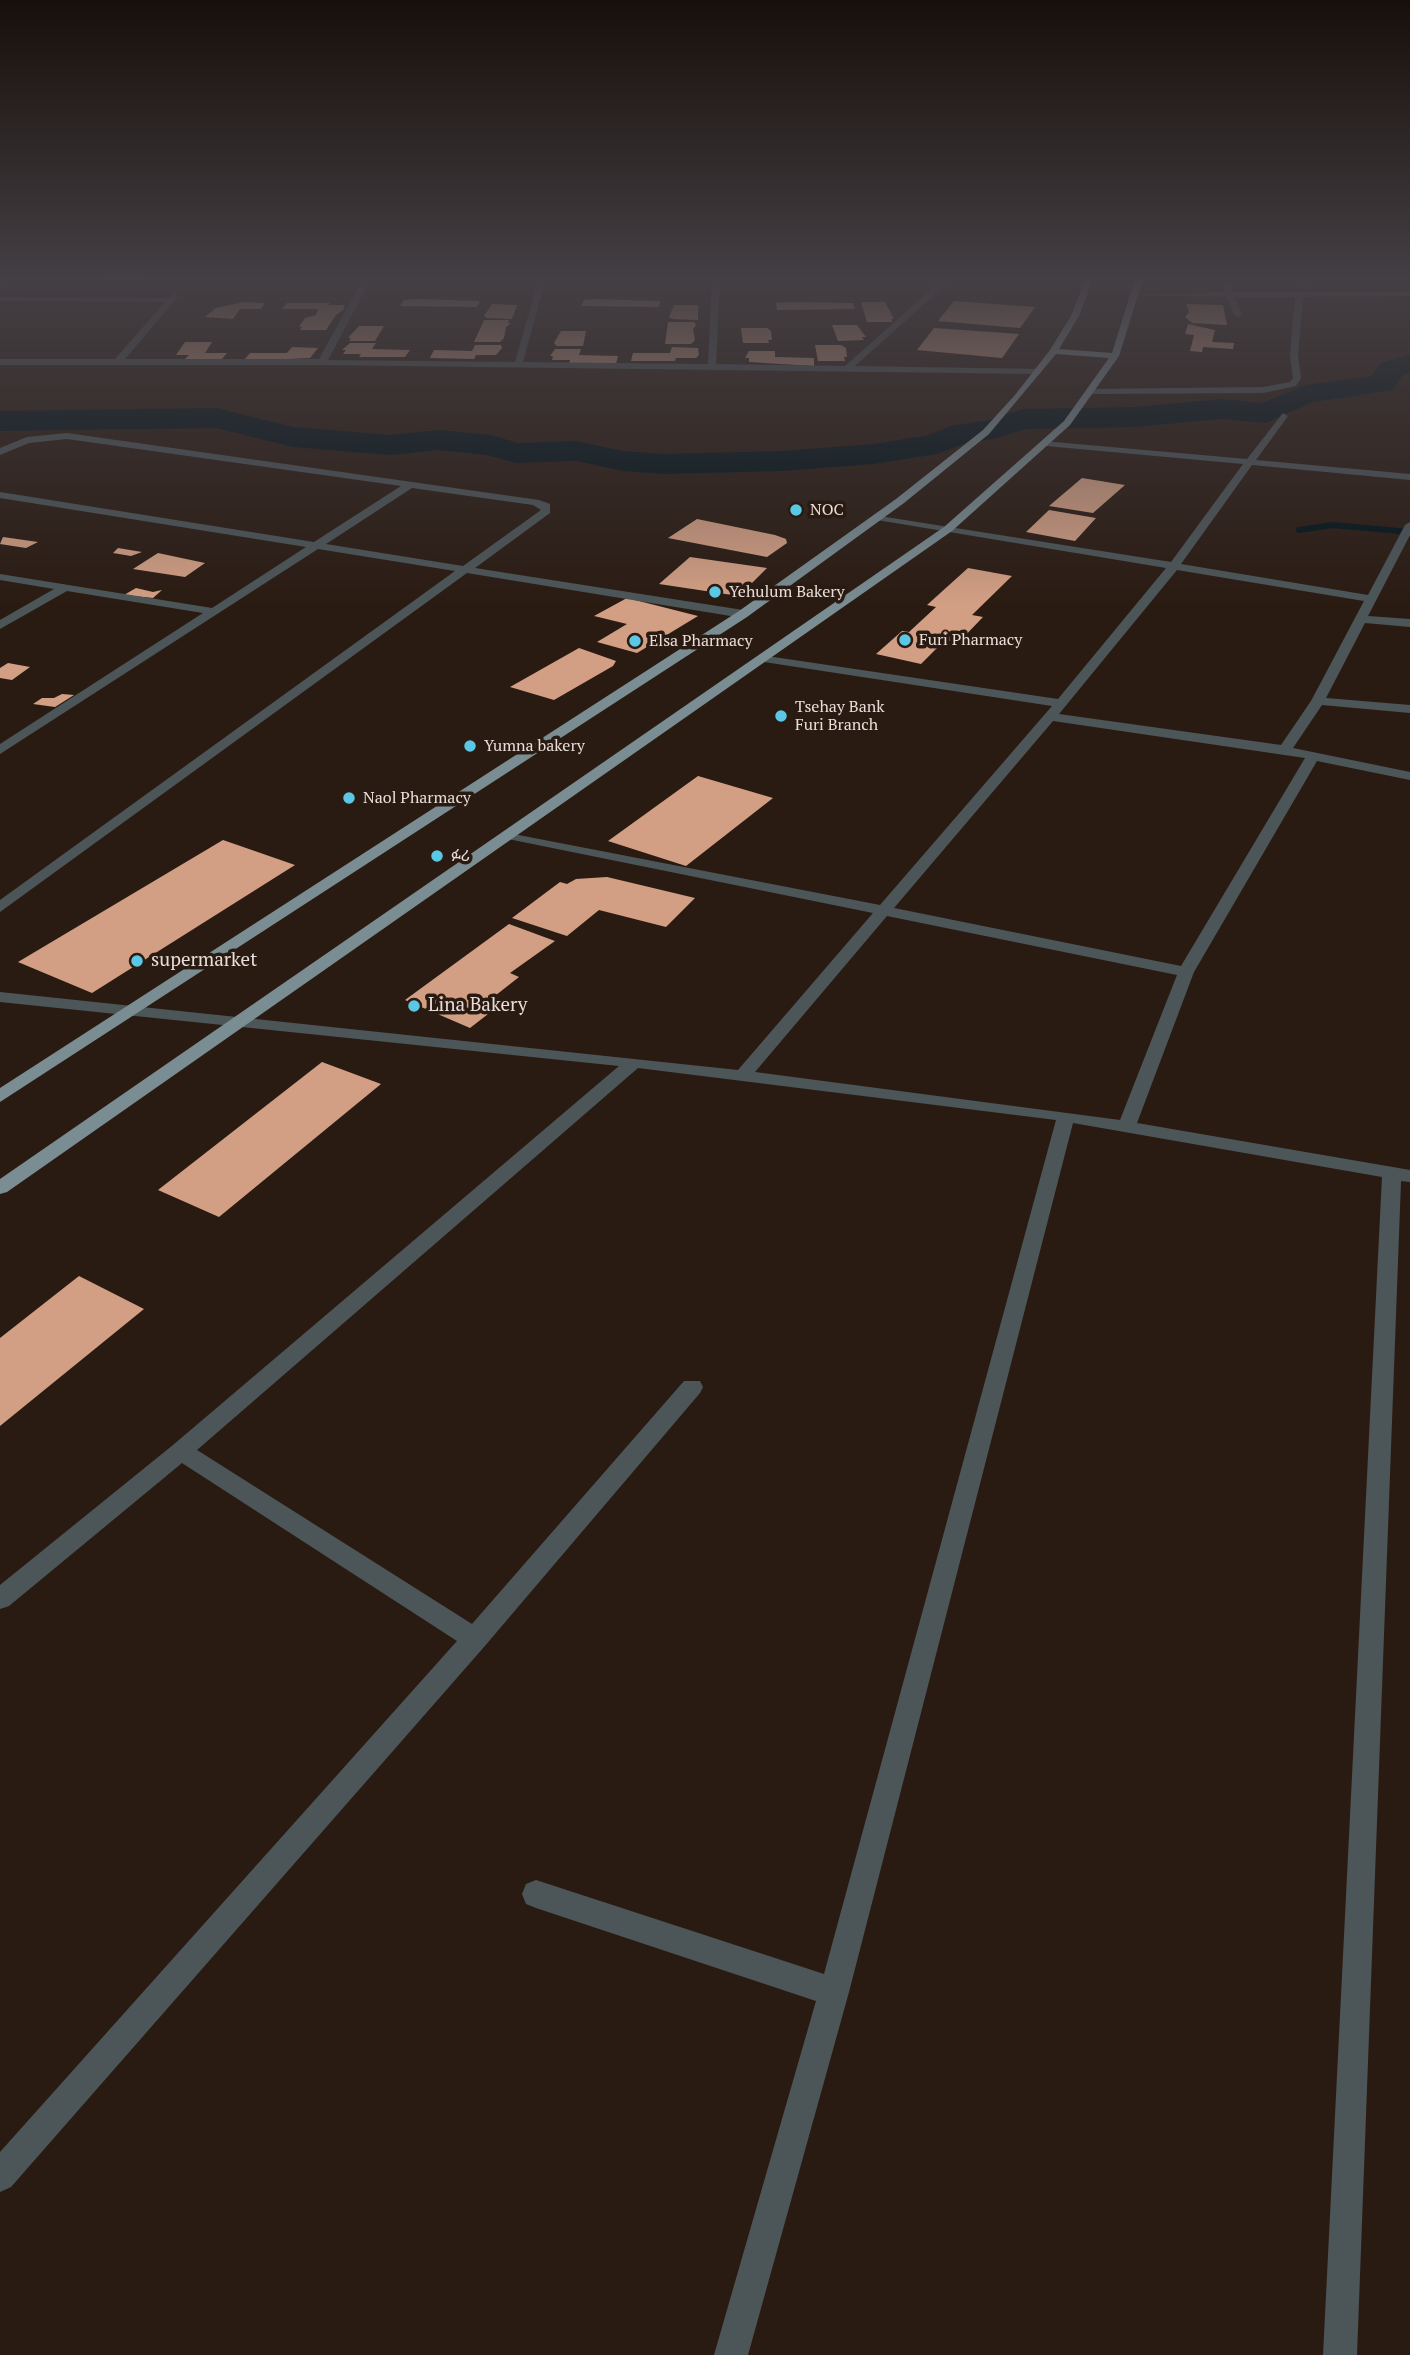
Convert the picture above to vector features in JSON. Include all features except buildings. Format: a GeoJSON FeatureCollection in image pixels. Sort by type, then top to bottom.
{"type":"FeatureCollection","features":[{"type":"Feature","properties":{"kind":"main road"},"geometry":{"type":"LineString","coordinates":[[0,1096],[743,614],[877,517],[986,432],[1027,386]]}},
{"type":"Feature","properties":{"kind":"main road"},"geometry":{"type":"LineString","coordinates":[[0,1188],[948,529],[1068,423],[1093,386]]}},
{"type":"Feature","properties":{"kind":"street"},"geometry":{"type":"LineString","coordinates":[[1089,392],[1263,390],[1284,386]]}},
{"type":"Feature","properties":{"kind":"street"},"geometry":{"type":"LineString","coordinates":[[742,1076],[885,911],[1175,565],[1283,416]]}},
{"type":"Feature","properties":{"kind":"street"},"geometry":{"type":"LineString","coordinates":[[0,452],[27,440],[67,436],[411,484],[546,506],[540,519],[4,901]]}},
{"type":"Feature","properties":{"kind":"street"},"geometry":{"type":"LineString","coordinates":[[1046,443],[1410,477]]}},
{"type":"Feature","properties":{"kind":"street"},"geometry":{"type":"LineString","coordinates":[[0,750],[411,484]]}},
{"type":"Feature","properties":{"kind":"street"},"geometry":{"type":"LineString","coordinates":[[0,495],[743,614]]}},
{"type":"Feature","properties":{"kind":"street"},"geometry":{"type":"LineString","coordinates":[[877,517],[1371,599]]}},
{"type":"Feature","properties":{"kind":"street"},"geometry":{"type":"LineString","coordinates":[[1285,750],[1318,701],[1371,599],[1404,549],[1410,525]]}},
{"type":"Feature","properties":{"kind":"street"},"geometry":{"type":"LineString","coordinates":[[0,577],[216,612]]}},
{"type":"Feature","properties":{"kind":"street"},"geometry":{"type":"LineString","coordinates":[[0,625],[66,587]]}},
{"type":"Feature","properties":{"kind":"street"},"geometry":{"type":"LineString","coordinates":[[1361,619],[1410,623]]}},
{"type":"Feature","properties":{"kind":"street"},"geometry":{"type":"LineString","coordinates":[[764,659],[1061,703]]}},
{"type":"Feature","properties":{"kind":"street"},"geometry":{"type":"LineString","coordinates":[[1318,701],[1410,709]]}},
{"type":"Feature","properties":{"kind":"street"},"geometry":{"type":"LineString","coordinates":[[1050,716],[1285,750],[1410,775]]}},
{"type":"Feature","properties":{"kind":"street"},"geometry":{"type":"LineString","coordinates":[[1126,1127],[1186,972],[1313,755]]}},
{"type":"Feature","properties":{"kind":"street"},"geometry":{"type":"LineString","coordinates":[[508,835],[1186,972]]}},
{"type":"Feature","properties":{"kind":"street"},"geometry":{"type":"LineString","coordinates":[[0,997],[634,1062],[1066,1116],[1401,1175],[1339,2355]]}},
{"type":"Feature","properties":{"kind":"street"},"geometry":{"type":"LineString","coordinates":[[0,1599],[181,1451],[634,1062]]}},
{"type":"Feature","properties":{"kind":"street"},"geometry":{"type":"LineString","coordinates":[[731,2355],[834,1992],[1066,1116]]}},
{"type":"Feature","properties":{"kind":"street"},"geometry":{"type":"LineString","coordinates":[[0,2176],[475,1639],[692,1387]]}},
{"type":"Feature","properties":{"kind":"street"},"geometry":{"type":"LineString","coordinates":[[181,1451],[475,1639]]}},
{"type":"Feature","properties":{"kind":"street"},"geometry":{"type":"LineString","coordinates":[[536,1894],[834,1992]]}},
{"type":"Feature","properties":{"kind":"waterway"},"geometry":{"type":"LineString","coordinates":[[0,421],[216,418],[293,437],[390,445],[439,440],[491,445],[516,453],[576,451],[623,461],[665,464],[783,461],[874,454],[937,444],[962,433],[994,429],[1023,419],[1135,417],[1222,409],[1266,413],[1306,394],[1367,386]]}},
{"type":"Feature","properties":{"kind":"waterway"},"geometry":{"type":"LineString","coordinates":[[1299,530],[1333,525],[1410,532]]}},
{"type":"Feature","properties":{"kind":"place","name":"NOC"},"geometry":{"type":"Point","coordinates":[796,510]}},
{"type":"Feature","properties":{"kind":"place","name":"Yehulum Bakery"},"geometry":{"type":"Point","coordinates":[715,592]}},
{"type":"Feature","properties":{"kind":"place","name":"Furi Pharmacy"},"geometry":{"type":"Point","coordinates":[905,640]}},
{"type":"Feature","properties":{"kind":"place","name":"Elsa Pharmacy"},"geometry":{"type":"Point","coordinates":[635,641]}},
{"type":"Feature","properties":{"kind":"place","name":"Tsehay Bank Furi Branch"},"geometry":{"type":"Point","coordinates":[781,716]}},
{"type":"Feature","properties":{"kind":"place","name":"Yumna bakery"},"geometry":{"type":"Point","coordinates":[470,746]}},
{"type":"Feature","properties":{"kind":"place","name":"Naol Pharmacy"},"geometry":{"type":"Point","coordinates":[349,798]}},
{"type":"Feature","properties":{"kind":"place","name":"ፉሪ"},"geometry":{"type":"Point","coordinates":[437,856]}},
{"type":"Feature","properties":{"kind":"place","name":"supermarket"},"geometry":{"type":"Point","coordinates":[137,961]}},
{"type":"Feature","properties":{"kind":"place","name":"Lina Bakery"},"geometry":{"type":"Point","coordinates":[414,1006]}}]}
